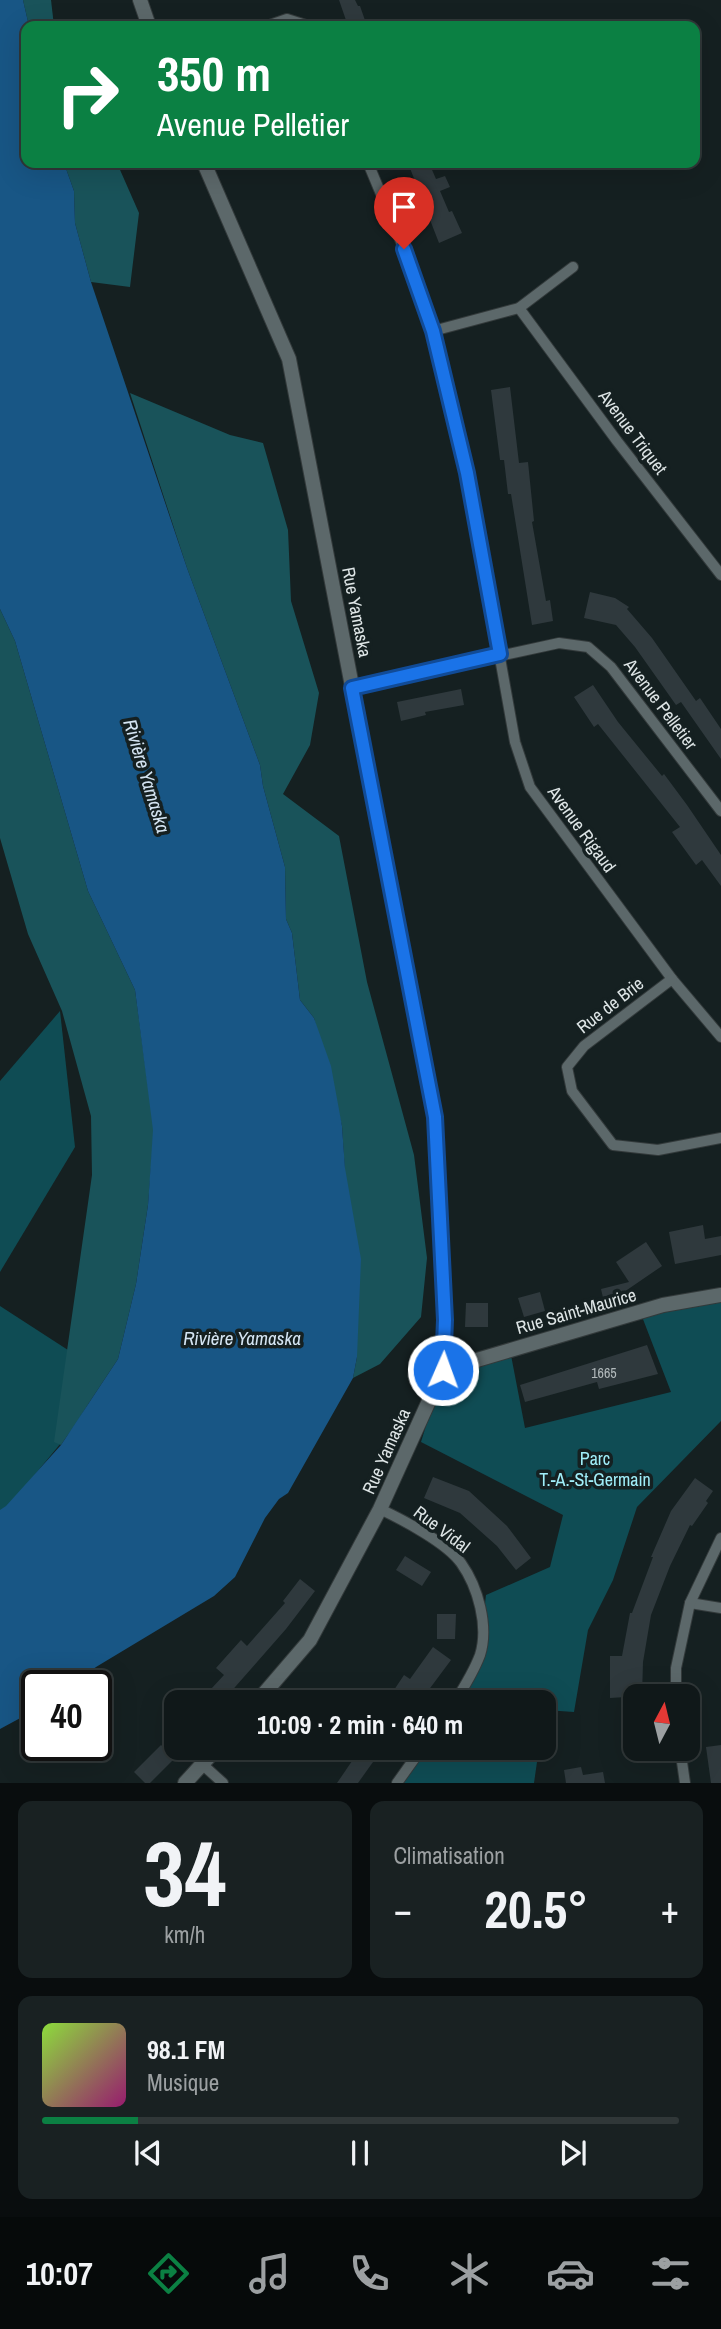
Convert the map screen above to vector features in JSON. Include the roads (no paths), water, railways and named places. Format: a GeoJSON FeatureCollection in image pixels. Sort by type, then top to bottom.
{"type":"FeatureCollection","features":[{"type":"Feature","properties":{"kind":"street"},"geometry":{"type":"LineString","coordinates":[[140,0],[147,21]]}},
{"type":"Feature","properties":{"kind":"street","name":"Rue Yamaska"},"geometry":{"type":"LineString","coordinates":[[206,168],[289,359],[435,1117],[445,1320],[443,1370],[380,1509],[310,1640],[267,1690]]}},
{"type":"Feature","properties":{"kind":"street","name":"Avenue Rigaud"},"geometry":{"type":"LineString","coordinates":[[370,168],[404,249],[433,331],[467,473],[514,742],[530,788],[672,979],[721,1037]]}},
{"type":"Feature","properties":{"kind":"street"},"geometry":{"type":"LineString","coordinates":[[433,331],[519,308],[573,267]]}},
{"type":"Feature","properties":{"kind":"street","name":"Avenue Triquet"},"geometry":{"type":"LineString","coordinates":[[519,308],[721,575]]}},
{"type":"Feature","properties":{"kind":"street","name":"Avenue Pelletier"},"geometry":{"type":"LineString","coordinates":[[352,688],[559,643],[588,648],[611,667],[721,811]]}},
{"type":"Feature","properties":{"kind":"street","name":"Rue de Brie"},"geometry":{"type":"LineString","coordinates":[[672,979],[584,1046],[567,1067],[572,1091],[613,1145],[658,1150],[721,1138]]}},
{"type":"Feature","properties":{"kind":"street","name":"Rue Saint-Maurice"},"geometry":{"type":"LineString","coordinates":[[443,1370],[663,1305],[721,1295]]}},
{"type":"Feature","properties":{"kind":"street","name":"Rue Vidal"},"geometry":{"type":"LineString","coordinates":[[380,1509],[415,1527],[460,1561],[479,1595],[482,1636],[480,1655],[461,1690]]}},
{"type":"Feature","properties":{"kind":"street"},"geometry":{"type":"LineString","coordinates":[[676,1684],[676,1668],[690,1603],[721,1538]]}},
{"type":"Feature","properties":{"kind":"street"},"geometry":{"type":"LineString","coordinates":[[690,1603],[721,1608]]}},
{"type":"Feature","properties":{"kind":"street"},"geometry":{"type":"LineString","coordinates":[[185,1783],[207,1760]]}},
{"type":"Feature","properties":{"kind":"street"},"geometry":{"type":"LineString","coordinates":[[397,1783],[413,1760]]}},
{"type":"Feature","properties":{"kind":"street"},"geometry":{"type":"LineString","coordinates":[[682,1761],[685,1783]]}},
{"type":"Feature","properties":{"kind":"street"},"geometry":{"type":"LineString","coordinates":[[203,1765],[223,1783]]}},
{"type":"Feature","properties":{"kind":"water","name":"Rivière Yamaska"},"geometry":{"type":"Polygon","coordinates":[[[0,0],[23,0],[28,21],[21,21],[21,168],[66,168],[74,191],[75,223],[91,282],[187,568],[260,765],[285,867],[286,919],[292,933],[300,1000],[314,1018],[331,1066],[361,1259],[357,1357],[353,1378],[288,1493],[279,1499],[265,1518],[235,1577],[214,1596],[92,1670],[21,1670],[21,1718],[0,1729],[0,1510],[61,1445],[118,1359],[136,1284],[148,1205],[153,1130],[135,990],[88,891],[15,641],[0,609],[0,0]]]}},
{"type":"Feature","properties":{"kind":"park label","name":"Parc T.-A.-St-Germain"},"geometry":{"type":"Point","coordinates":[595,1468]}}]}
